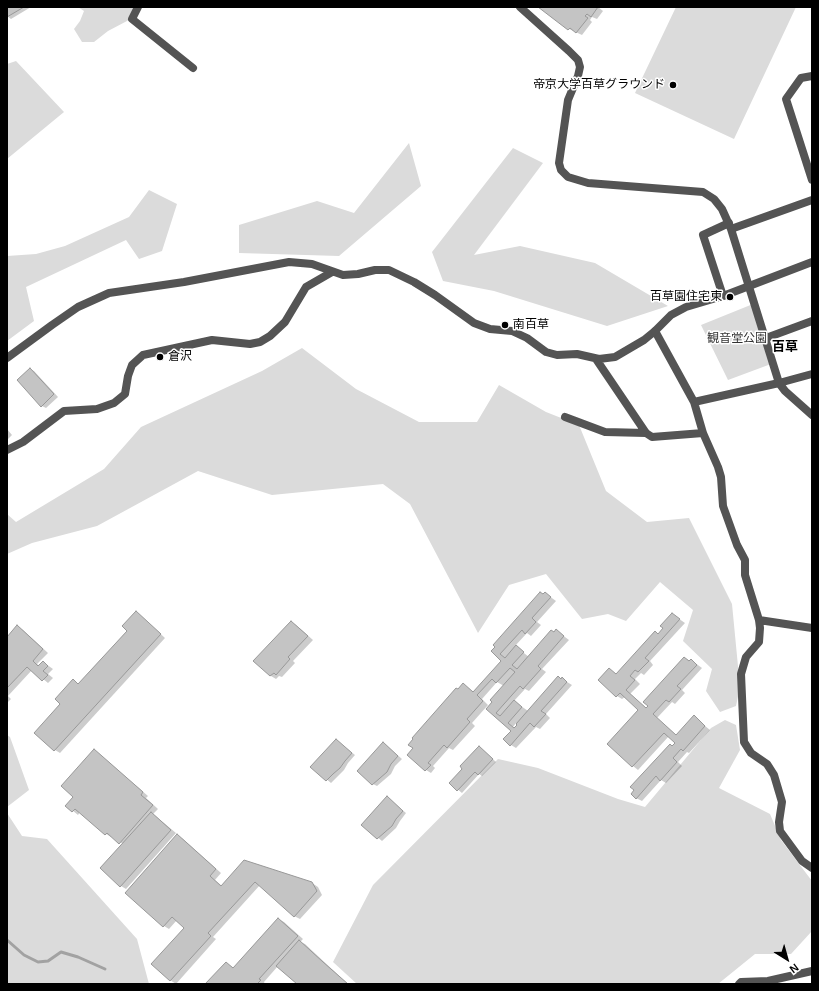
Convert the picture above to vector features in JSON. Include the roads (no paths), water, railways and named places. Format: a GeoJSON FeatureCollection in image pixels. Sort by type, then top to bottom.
{"type":"FeatureCollection","features":[{"type":"Feature","properties":{"kind":"street"},"geometry":{"type":"LineString","coordinates":[[138,7],[132,18],[193,68]]}},
{"type":"Feature","properties":{"kind":"street"},"geometry":{"type":"LineString","coordinates":[[520,7],[569,51],[578,60],[580,67],[568,100],[559,163],[561,170],[568,177],[588,183],[703,192],[714,199],[722,209],[730,226],[750,285],[779,383],[812,415]]}},
{"type":"Feature","properties":{"kind":"street"},"geometry":{"type":"LineString","coordinates":[[812,76],[801,78],[786,100],[812,180]]}},
{"type":"Feature","properties":{"kind":"street"},"geometry":{"type":"LineString","coordinates":[[723,296],[703,235],[812,200]]}},
{"type":"Feature","properties":{"kind":"street"},"geometry":{"type":"LineString","coordinates":[[7,358],[78,307],[109,293],[184,282],[289,262],[312,264],[343,275],[358,274],[374,270],[389,270],[414,282],[435,295],[474,323],[490,328],[512,331],[527,338],[546,352],[557,355],[577,354],[596,359],[615,357],[644,340],[671,315],[686,307],[723,296],[812,262]]}},
{"type":"Feature","properties":{"kind":"street"},"geometry":{"type":"LineString","coordinates":[[7,450],[23,442],[64,411],[97,409],[114,403],[124,394],[132,365],[143,355],[212,340],[250,344],[260,342],[270,336],[285,322],[306,287],[332,272]]}},
{"type":"Feature","properties":{"kind":"street"},"geometry":{"type":"LineString","coordinates":[[766,338],[812,321]]}},
{"type":"Feature","properties":{"kind":"street"},"geometry":{"type":"LineString","coordinates":[[654,331],[694,402],[703,433],[721,477],[723,506],[737,545],[745,560],[746,575],[759,620],[760,628],[758,642],[746,657],[741,674],[744,742],[751,753],[767,764],[774,775],[782,802],[779,822],[780,831],[802,861],[812,868]]}},
{"type":"Feature","properties":{"kind":"street"},"geometry":{"type":"LineString","coordinates":[[596,359],[646,433],[652,437],[703,433]]}},
{"type":"Feature","properties":{"kind":"street"},"geometry":{"type":"LineString","coordinates":[[694,402],[812,374]]}},
{"type":"Feature","properties":{"kind":"street"},"geometry":{"type":"LineString","coordinates":[[565,417],[605,432],[646,433]]}},
{"type":"Feature","properties":{"kind":"street"},"geometry":{"type":"LineString","coordinates":[[759,620],[812,628]]}},
{"type":"Feature","properties":{"kind":"street"},"geometry":{"type":"LineString","coordinates":[[739,984],[740,982],[768,981],[812,971]]}},
{"type":"Feature","properties":{"kind":"waterway"},"geometry":{"type":"LineString","coordinates":[[7,940],[24,955],[38,962],[48,961],[61,952],[78,957],[105,969]]}},
{"type":"Feature","properties":{"kind":"place","name":"帝京大学百草グラウンド"},"geometry":{"type":"Point","coordinates":[673,85]}},
{"type":"Feature","properties":{"kind":"place","name":"百草園住宅東"},"geometry":{"type":"Point","coordinates":[730,297]}},
{"type":"Feature","properties":{"kind":"place","name":"南百草"},"geometry":{"type":"Point","coordinates":[505,325]}},
{"type":"Feature","properties":{"kind":"place","name":"倉沢"},"geometry":{"type":"Point","coordinates":[160,357]}},
{"type":"Feature","properties":{"kind":"district","name":"百草"},"geometry":{"type":"Point","coordinates":[785,347]}},
{"type":"Feature","properties":{"kind":"park label","name":"観音堂公園"},"geometry":{"type":"Point","coordinates":[737,339]}}]}
